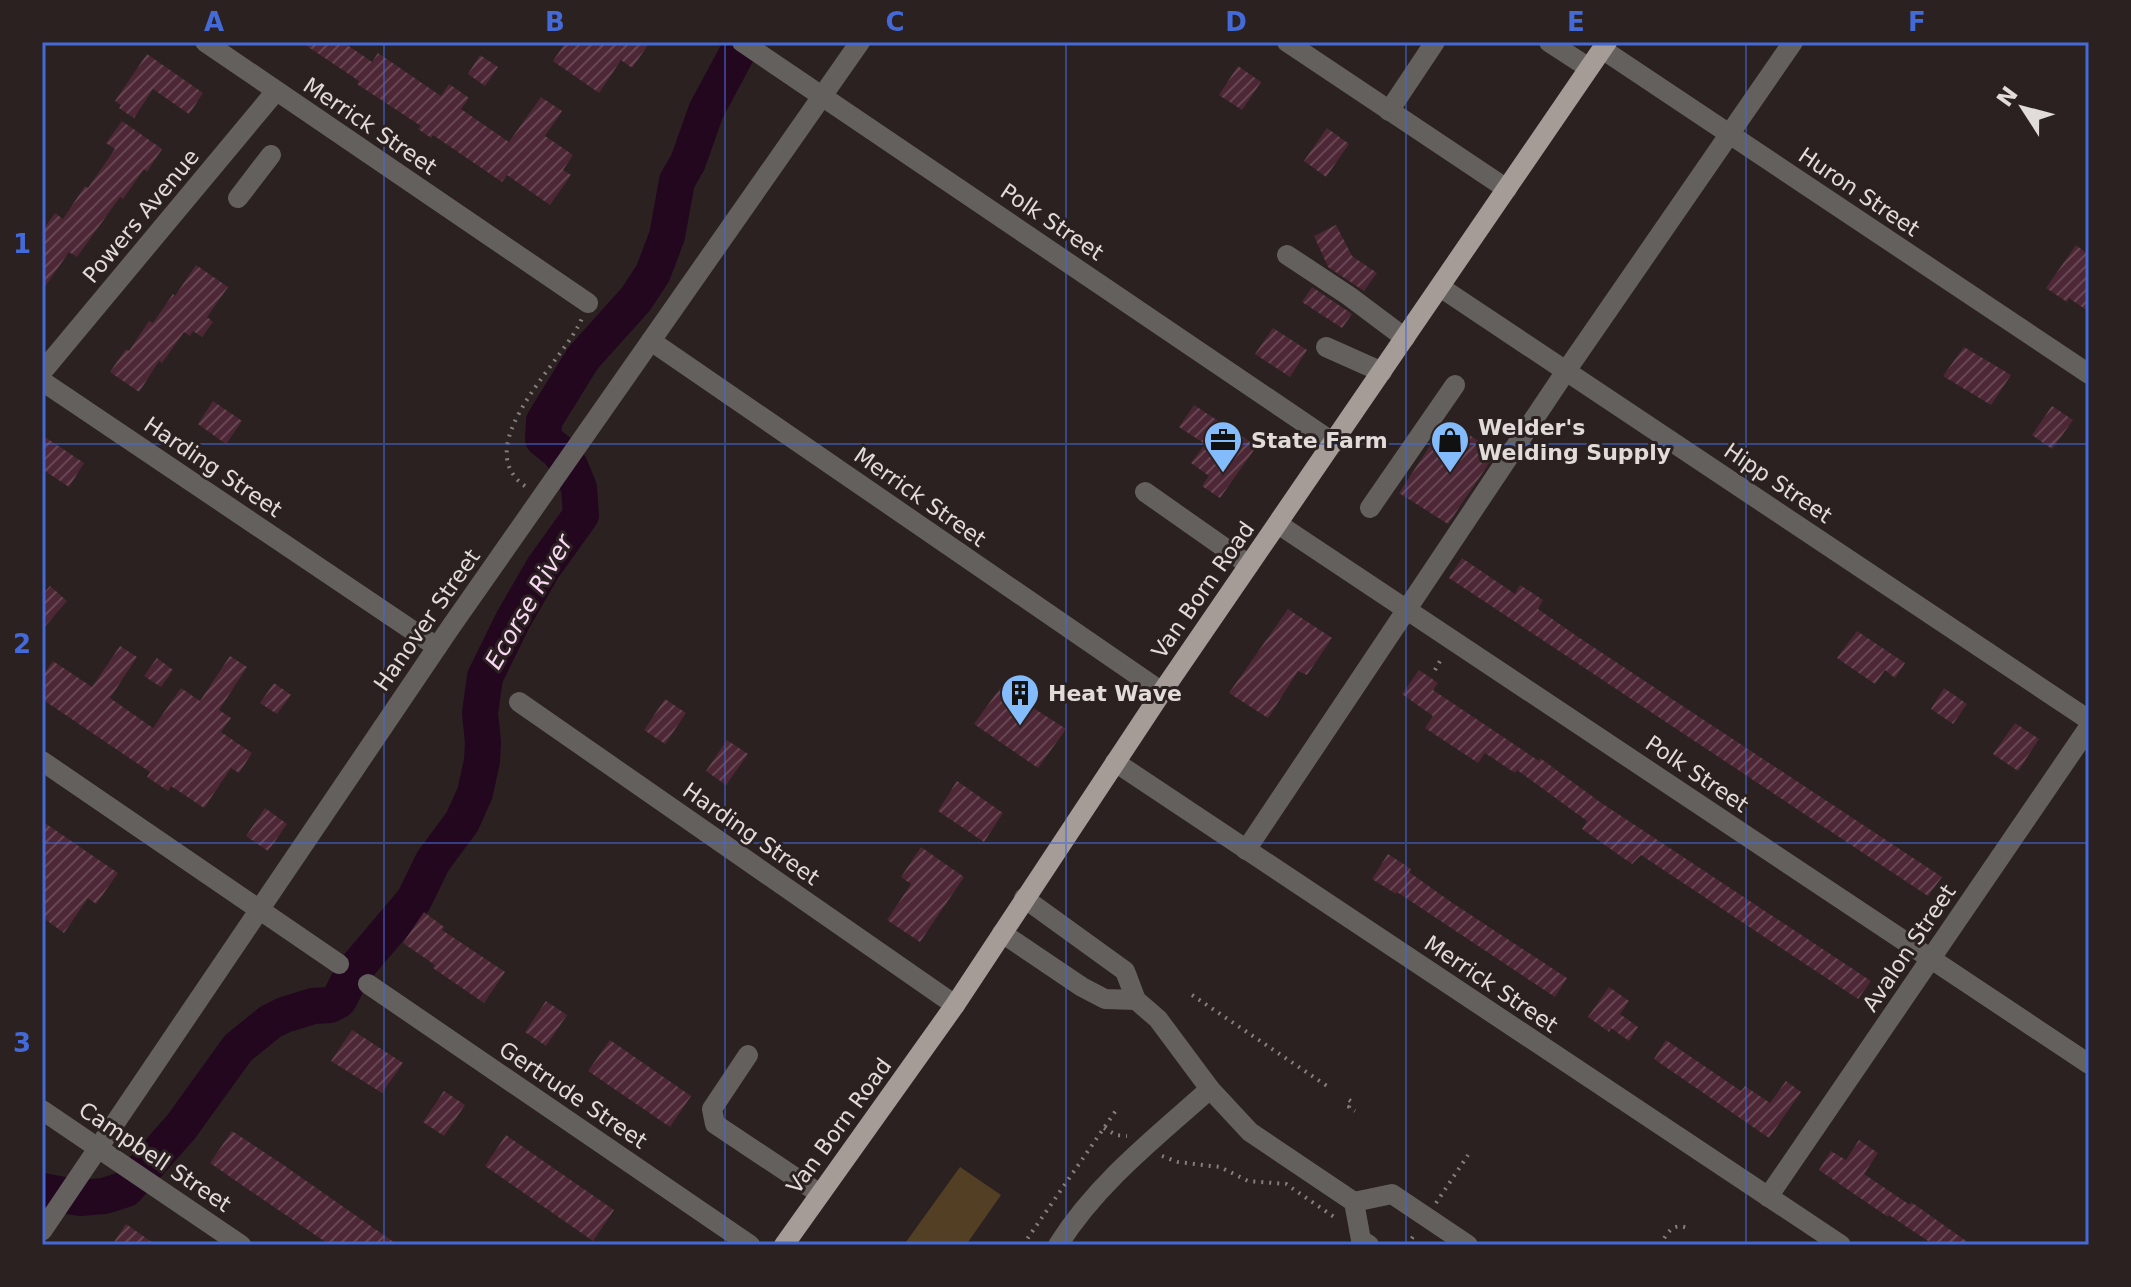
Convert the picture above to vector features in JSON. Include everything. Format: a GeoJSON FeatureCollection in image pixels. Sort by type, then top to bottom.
{"type":"FeatureCollection","features":[{"type":"Feature","properties":{"kind":"main road","name":"Van Born Road"},"geometry":{"type":"LineString","coordinates":[[784,1245],[955,1005],[1162,692],[1604,46]]}},
{"type":"Feature","properties":{"kind":"street","name":"Merrick Street"},"geometry":{"type":"LineString","coordinates":[[205,42],[587,302]]}},
{"type":"Feature","properties":{"kind":"street","name":"Polk Street"},"geometry":{"type":"LineString","coordinates":[[742,42],[1334,443]]}},
{"type":"Feature","properties":{"kind":"street","name":"Hanover Street"},"geometry":{"type":"LineString","coordinates":[[48,1223],[437,647],[860,42]]}},
{"type":"Feature","properties":{"kind":"street"},"geometry":{"type":"LineString","coordinates":[[1287,42],[1507,189]]}},
{"type":"Feature","properties":{"kind":"street"},"geometry":{"type":"LineString","coordinates":[[1389,111],[1435,42]]}},
{"type":"Feature","properties":{"kind":"street"},"geometry":{"type":"LineString","coordinates":[[1549,42],[1589,68]]}},
{"type":"Feature","properties":{"kind":"street"},"geometry":{"type":"LineString","coordinates":[[1246,850],[1566,371],[1793,42]]}},
{"type":"Feature","properties":{"kind":"street","name":"Huron Street"},"geometry":{"type":"LineString","coordinates":[[1604,46],[1729,134],[2089,374]]}},
{"type":"Feature","properties":{"kind":"street","name":"Powers Avenue"},"geometry":{"type":"LineString","coordinates":[[42,372],[276,91]]}},
{"type":"Feature","properties":{"kind":"street"},"geometry":{"type":"LineString","coordinates":[[238,198],[271,155]]}},
{"type":"Feature","properties":{"kind":"street"},"geometry":{"type":"LineString","coordinates":[[1287,255],[1405,338]]}},
{"type":"Feature","properties":{"kind":"street","name":"Hipp Street"},"geometry":{"type":"LineString","coordinates":[[1440,287],[2089,720]]}},
{"type":"Feature","properties":{"kind":"street","name":"Merrick Street"},"geometry":{"type":"LineString","coordinates":[[651,341],[1162,692]]}},
{"type":"Feature","properties":{"kind":"street"},"geometry":{"type":"LineString","coordinates":[[1326,347],[1382,372]]}},
{"type":"Feature","properties":{"kind":"street","name":"Harding Street"},"geometry":{"type":"LineString","coordinates":[[42,381],[437,647]]}},
{"type":"Feature","properties":{"kind":"street"},"geometry":{"type":"LineString","coordinates":[[1370,508],[1455,385]]}},
{"type":"Feature","properties":{"kind":"street"},"geometry":{"type":"LineString","coordinates":[[1145,492],[1249,565]]}},
{"type":"Feature","properties":{"kind":"street","name":"Polk Street"},"geometry":{"type":"LineString","coordinates":[[1278,524],[2089,1064]]}},
{"type":"Feature","properties":{"kind":"street","name":"Harding Street"},"geometry":{"type":"LineString","coordinates":[[519,702],[955,1005]]}},
{"type":"Feature","properties":{"kind":"street","name":"Avalon Street"},"geometry":{"type":"LineString","coordinates":[[1768,1197],[2089,727]]}},
{"type":"Feature","properties":{"kind":"street"},"geometry":{"type":"LineString","coordinates":[[42,761],[339,964]]}},
{"type":"Feature","properties":{"kind":"street","name":"Merrick Street"},"geometry":{"type":"LineString","coordinates":[[1115,762],[1841,1245]]}},
{"type":"Feature","properties":{"kind":"street"},"geometry":{"type":"LineString","coordinates":[[1024,898],[1125,971],[1136,1000],[1172,1036],[1210,1089],[1250,1132],[1354,1202],[1361,1240],[1369,1245]]}},
{"type":"Feature","properties":{"kind":"street"},"geometry":{"type":"LineString","coordinates":[[1002,933],[1105,999],[1136,1000]]}},
{"type":"Feature","properties":{"kind":"street","name":"Gertrude Street"},"geometry":{"type":"LineString","coordinates":[[368,984],[750,1245]]}},
{"type":"Feature","properties":{"kind":"street"},"geometry":{"type":"LineString","coordinates":[[748,1055],[712,1109],[715,1124],[820,1194]]}},
{"type":"Feature","properties":{"kind":"street"},"geometry":{"type":"LineString","coordinates":[[1058,1245],[1102,1188],[1210,1089]]}},
{"type":"Feature","properties":{"kind":"street","name":"Campbell Street"},"geometry":{"type":"LineString","coordinates":[[42,1110],[241,1245]]}},
{"type":"Feature","properties":{"kind":"street"},"geometry":{"type":"LineString","coordinates":[[1354,1202],[1392,1194],[1468,1245]]}},
{"type":"Feature","properties":{"kind":"path"},"geometry":{"type":"LineString","coordinates":[[527,487],[510,473],[507,460],[515,422],[528,397],[580,324],[587,302]]}},
{"type":"Feature","properties":{"kind":"path"},"geometry":{"type":"LineString","coordinates":[[1435,670],[1440,661]]}},
{"type":"Feature","properties":{"kind":"path"},"geometry":{"type":"LineString","coordinates":[[1192,995],[1327,1086]]}},
{"type":"Feature","properties":{"kind":"path"},"geometry":{"type":"LineString","coordinates":[[1349,1100],[1352,1102],[1349,1107],[1355,1111]]}},
{"type":"Feature","properties":{"kind":"path"},"geometry":{"type":"LineString","coordinates":[[1023,1245],[1117,1109]]}},
{"type":"Feature","properties":{"kind":"path"},"geometry":{"type":"LineString","coordinates":[[1104,1128],[1116,1135],[1135,1138]]}},
{"type":"Feature","properties":{"kind":"path"},"geometry":{"type":"LineString","coordinates":[[1156,1153],[1178,1162],[1220,1167],[1248,1181],[1286,1184],[1334,1216],[1340,1226]]}},
{"type":"Feature","properties":{"kind":"path"},"geometry":{"type":"LineString","coordinates":[[1660,1245],[1672,1228],[1678,1225],[1687,1228]]}},
{"type":"Feature","properties":{"kind":"shaded area"},"geometry":{"type":"Polygon","coordinates":[[[960,1167],[1001,1195],[966,1245],[911,1245],[906,1242],[960,1167]]]}},
{"type":"Feature","properties":{"kind":"building"},"geometry":{"type":"Polygon","coordinates":[[[301,42],[343,42],[372,62],[378,53],[441,96],[449,84],[469,98],[461,109],[509,142],[541,97],[562,111],[545,136],[573,155],[563,170],[571,175],[550,205],[507,175],[502,182],[433,135],[431,138],[418,129],[421,126],[301,42]]]}},
{"type":"Feature","properties":{"kind":"building"},"geometry":{"type":"Polygon","coordinates":[[[566,42],[650,42],[632,68],[621,60],[599,93],[553,61],[566,42]]]}},
{"type":"Feature","properties":{"kind":"building"},"geometry":{"type":"Polygon","coordinates":[[[147,54],[203,93],[189,114],[153,89],[134,118],[119,108],[121,105],[115,101],[147,54]]]}},
{"type":"Feature","properties":{"kind":"building"},"geometry":{"type":"Polygon","coordinates":[[[480,55],[498,67],[485,86],[468,74],[480,55]]]}},
{"type":"Feature","properties":{"kind":"building"},"geometry":{"type":"Polygon","coordinates":[[[1238,66],[1261,82],[1242,110],[1219,95],[1238,66]]]}},
{"type":"Feature","properties":{"kind":"building"},"geometry":{"type":"Polygon","coordinates":[[[122,121],[162,149],[147,172],[144,169],[123,199],[120,197],[77,257],[69,252],[42,291],[42,231],[55,213],[63,219],[85,186],[88,188],[115,149],[106,143],[122,121]]]}},
{"type":"Feature","properties":{"kind":"building"},"geometry":{"type":"Polygon","coordinates":[[[1327,128],[1349,144],[1326,177],[1304,161],[1327,128]]]}},
{"type":"Feature","properties":{"kind":"building"},"geometry":{"type":"Polygon","coordinates":[[[1336,225],[1352,256],[1377,273],[1364,291],[1328,267],[1314,236],[1336,225]]]}},
{"type":"Feature","properties":{"kind":"building"},"geometry":{"type":"Polygon","coordinates":[[[2076,245],[2089,255],[2089,312],[2069,298],[2067,302],[2046,288],[2076,245]]]}},
{"type":"Feature","properties":{"kind":"building"},"geometry":{"type":"Polygon","coordinates":[[[196,265],[228,287],[207,317],[213,322],[202,337],[193,331],[190,336],[184,332],[162,363],[159,361],[139,392],[110,372],[149,321],[153,323],[173,294],[175,296],[196,265]]]}},
{"type":"Feature","properties":{"kind":"building"},"geometry":{"type":"Polygon","coordinates":[[[1312,287],[1352,314],[1342,328],[1302,302],[1312,287]]]}},
{"type":"Feature","properties":{"kind":"building"},"geometry":{"type":"Polygon","coordinates":[[[1273,328],[1307,350],[1290,377],[1255,354],[1273,328]]]}},
{"type":"Feature","properties":{"kind":"building"},"geometry":{"type":"Polygon","coordinates":[[[1964,347],[2011,375],[1991,405],[1943,376],[1964,347]]]}},
{"type":"Feature","properties":{"kind":"building"},"geometry":{"type":"Polygon","coordinates":[[[213,401],[242,421],[226,444],[198,424],[213,401]]]}},
{"type":"Feature","properties":{"kind":"building"},"geometry":{"type":"Polygon","coordinates":[[[1194,405],[1252,443],[1254,450],[1220,498],[1202,486],[1209,476],[1191,463],[1205,444],[1179,427],[1194,405]]]}},
{"type":"Feature","properties":{"kind":"building"},"geometry":{"type":"Polygon","coordinates":[[[2052,406],[2073,420],[2052,449],[2032,435],[2052,406]]]}},
{"type":"Feature","properties":{"kind":"building","name":"Welder's Welding Supply"},"geometry":{"type":"Polygon","coordinates":[[[1447,420],[1496,453],[1448,524],[1399,493],[1447,420]]]}},
{"type":"Feature","properties":{"kind":"building"},"geometry":{"type":"Polygon","coordinates":[[[42,435],[84,463],[69,487],[42,469],[42,435]]]}},
{"type":"Feature","properties":{"kind":"building"},"geometry":{"type":"Polygon","coordinates":[[[1462,558],[1515,594],[1520,585],[1543,600],[1538,609],[1578,637],[1942,877],[1928,896],[1449,578],[1462,558]]]}},
{"type":"Feature","properties":{"kind":"building"},"geometry":{"type":"Polygon","coordinates":[[[50,586],[67,601],[42,630],[42,595],[50,586]]]}},
{"type":"Feature","properties":{"kind":"building"},"geometry":{"type":"Polygon","coordinates":[[[1288,609],[1332,638],[1307,675],[1298,671],[1268,718],[1229,693],[1288,609]]]}},
{"type":"Feature","properties":{"kind":"building"},"geometry":{"type":"Polygon","coordinates":[[[1857,631],[1905,663],[1895,678],[1885,670],[1875,684],[1837,658],[1857,631]]]}},
{"type":"Feature","properties":{"kind":"building"},"geometry":{"type":"Polygon","coordinates":[[[120,646],[137,657],[110,698],[153,728],[181,688],[200,701],[230,656],[247,667],[219,710],[231,718],[221,732],[252,753],[239,773],[231,768],[204,808],[171,786],[168,791],[147,777],[150,772],[42,699],[42,677],[53,661],[92,687],[120,646]]]}},
{"type":"Feature","properties":{"kind":"building"},"geometry":{"type":"Polygon","coordinates":[[[157,658],[173,670],[161,687],[144,676],[157,658]]]}},
{"type":"Feature","properties":{"kind":"building"},"geometry":{"type":"Polygon","coordinates":[[[1419,670],[1438,683],[1433,690],[1539,761],[1540,758],[1600,802],[1871,981],[1858,999],[1641,855],[1632,864],[1582,829],[1587,821],[1517,770],[1515,773],[1485,753],[1478,763],[1425,728],[1433,716],[1402,694],[1419,670]]]}},
{"type":"Feature","properties":{"kind":"building"},"geometry":{"type":"Polygon","coordinates":[[[274,683],[291,695],[277,714],[260,703],[274,683]]]}},
{"type":"Feature","properties":{"kind":"building","name":"Heat Wave"},"geometry":{"type":"Polygon","coordinates":[[[1001,687],[1066,729],[1038,768],[974,724],[1001,687]]]}},
{"type":"Feature","properties":{"kind":"building"},"geometry":{"type":"Polygon","coordinates":[[[1944,688],[1967,704],[1953,724],[1931,709],[1944,688]]]}},
{"type":"Feature","properties":{"kind":"building"},"geometry":{"type":"Polygon","coordinates":[[[665,699],[686,713],[665,744],[644,730],[665,699]]]}},
{"type":"Feature","properties":{"kind":"building"},"geometry":{"type":"Polygon","coordinates":[[[2015,723],[2039,739],[2018,771],[1993,754],[2015,723]]]}},
{"type":"Feature","properties":{"kind":"building"},"geometry":{"type":"Polygon","coordinates":[[[727,740],[748,754],[726,785],[706,771],[727,740]]]}},
{"type":"Feature","properties":{"kind":"building"},"geometry":{"type":"Polygon","coordinates":[[[957,781],[1003,813],[984,842],[938,811],[957,781]]]}},
{"type":"Feature","properties":{"kind":"building"},"geometry":{"type":"Polygon","coordinates":[[[265,808],[287,824],[268,851],[246,836],[265,808]]]}},
{"type":"Feature","properties":{"kind":"building"},"geometry":{"type":"Polygon","coordinates":[[[42,821],[118,873],[96,904],[88,898],[64,933],[42,917],[42,821]]]}},
{"type":"Feature","properties":{"kind":"building"},"geometry":{"type":"Polygon","coordinates":[[[921,847],[964,877],[920,942],[887,920],[911,884],[901,877],[921,847]]]}},
{"type":"Feature","properties":{"kind":"building"},"geometry":{"type":"Polygon","coordinates":[[[1388,854],[1451,902],[1567,978],[1555,997],[1397,892],[1372,879],[1388,854]]]}},
{"type":"Feature","properties":{"kind":"building"},"geometry":{"type":"Polygon","coordinates":[[[424,912],[444,927],[442,930],[505,972],[484,1003],[403,943],[424,912]]]}},
{"type":"Feature","properties":{"kind":"building"},"geometry":{"type":"Polygon","coordinates":[[[1609,987],[1629,1001],[1620,1014],[1638,1027],[1629,1041],[1588,1017],[1609,987]]]}},
{"type":"Feature","properties":{"kind":"building"},"geometry":{"type":"Polygon","coordinates":[[[546,1001],[567,1015],[546,1046],[525,1032],[546,1001]]]}},
{"type":"Feature","properties":{"kind":"building"},"geometry":{"type":"Polygon","coordinates":[[[352,1030],[403,1063],[382,1093],[331,1061],[352,1030]]]}},
{"type":"Feature","properties":{"kind":"building"},"geometry":{"type":"Polygon","coordinates":[[[610,1040],[691,1096],[670,1127],[588,1071],[610,1040]]]}},
{"type":"Feature","properties":{"kind":"building"},"geometry":{"type":"Polygon","coordinates":[[[1666,1040],[1741,1091],[1745,1086],[1770,1103],[1786,1081],[1801,1092],[1769,1138],[1654,1059],[1666,1040]]]}},
{"type":"Feature","properties":{"kind":"building"},"geometry":{"type":"Polygon","coordinates":[[[444,1091],[465,1105],[444,1136],[423,1122],[444,1091]]]}},
{"type":"Feature","properties":{"kind":"building"},"geometry":{"type":"Polygon","coordinates":[[[232,1131],[398,1245],[330,1245],[271,1205],[210,1163],[232,1131]]]}},
{"type":"Feature","properties":{"kind":"building"},"geometry":{"type":"Polygon","coordinates":[[[506,1135],[614,1210],[593,1241],[485,1166],[506,1135]]]}},
{"type":"Feature","properties":{"kind":"building"},"geometry":{"type":"Polygon","coordinates":[[[1859,1140],[1878,1153],[1864,1174],[1910,1205],[1911,1202],[1972,1245],[1934,1245],[1819,1170],[1831,1151],[1846,1160],[1859,1140]]]}},
{"type":"Feature","properties":{"kind":"building"},"geometry":{"type":"Polygon","coordinates":[[[126,1224],[156,1245],[112,1245],[126,1224]]]}},
{"type":"Feature","properties":{"kind":"waterway","name":"Ecorse River"},"geometry":{"type":"LineString","coordinates":[[42,1191],[80,1198],[104,1196],[126,1189],[181,1127],[238,1048],[270,1022],[284,1015],[313,1006],[330,1005],[339,1000],[353,972],[414,900],[433,861],[462,822],[475,793],[482,761],[480,713],[485,677],[543,568],[581,515],[579,488],[570,466],[543,439],[544,421],[583,358],[636,299],[653,273],[667,236],[677,181],[688,162],[706,111],[743,42]]}},
{"type":"Feature","properties":{"kind":"place","name":"State Farm"},"geometry":{"type":"Point","coordinates":[1223,474]}},
{"type":"Feature","properties":{"kind":"place","name":"Welder's Welding Supply"},"geometry":{"type":"Point","coordinates":[1450,474]}},
{"type":"Feature","properties":{"kind":"place","name":"Heat Wave"},"geometry":{"type":"Point","coordinates":[1020,727]}}]}
